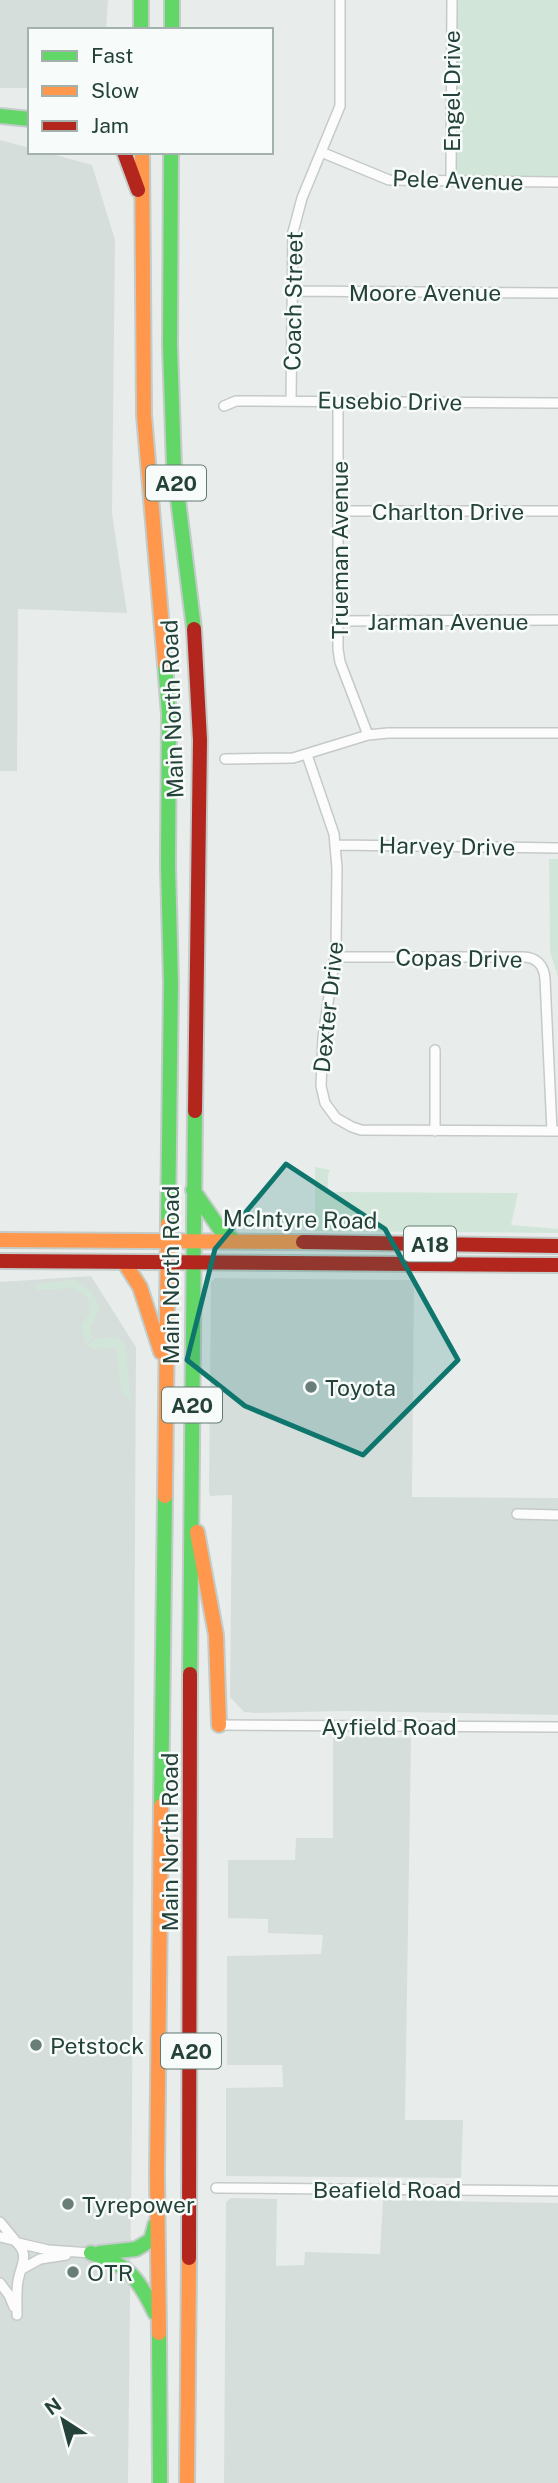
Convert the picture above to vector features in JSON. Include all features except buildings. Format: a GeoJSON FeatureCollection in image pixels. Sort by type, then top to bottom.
{"type":"FeatureCollection","features":[{"type":"Feature","properties":{"kind":"main road"},"geometry":{"type":"LineString","coordinates":[[140,26],[141,0]]}},
{"type":"Feature","properties":{"kind":"main road"},"geometry":{"type":"LineString","coordinates":[[172,0],[172,28]]}},
{"type":"Feature","properties":{"kind":"main road"},"geometry":{"type":"LineString","coordinates":[[0,115],[28,111]]}},
{"type":"Feature","properties":{"kind":"main road"},"geometry":{"type":"LineString","coordinates":[[0,115],[28,119]]}},
{"type":"Feature","properties":{"kind":"main road"},"geometry":{"type":"LineString","coordinates":[[125,154],[141,199]]}},
{"type":"Feature","properties":{"kind":"main road","name":"Main North Road"},"geometry":{"type":"LineString","coordinates":[[142,154],[144,415],[169,714],[168,866],[171,983],[156,2220],[160,2483]]}},
{"type":"Feature","properties":{"kind":"main road","name":"Main North Road"},"geometry":{"type":"LineString","coordinates":[[171,154],[170,346],[174,454],[194,623],[200,740],[192,1241],[187,2483]]}},
{"type":"Feature","properties":{"kind":"main road"},"geometry":{"type":"LineString","coordinates":[[193,1190],[222,1232],[235,1241]]}},
{"type":"Feature","properties":{"kind":"main road","name":"A18"},"geometry":{"type":"LineString","coordinates":[[0,1240],[168,1241]]}},
{"type":"Feature","properties":{"kind":"main road","name":"McIntyre Road"},"geometry":{"type":"LineString","coordinates":[[168,1241],[558,1246]]}},
{"type":"Feature","properties":{"kind":"main road"},"geometry":{"type":"LineString","coordinates":[[359,1243],[396,1252],[398,1264]]}},
{"type":"Feature","properties":{"kind":"main road","name":"A18"},"geometry":{"type":"LineString","coordinates":[[0,1261],[192,1262]]}},
{"type":"Feature","properties":{"kind":"main road"},"geometry":{"type":"LineString","coordinates":[[124,1262],[139,1287],[165,1365]]}},
{"type":"Feature","properties":{"kind":"main road","name":"McIntyre Road"},"geometry":{"type":"LineString","coordinates":[[192,1262],[558,1265]]}},
{"type":"Feature","properties":{"kind":"main road"},"geometry":{"type":"LineString","coordinates":[[191,1503],[216,1634],[219,1725]]}},
{"type":"Feature","properties":{"kind":"main road"},"geometry":{"type":"LineString","coordinates":[[88,2253],[135,2249],[151,2239],[156,2220]]}},
{"type":"Feature","properties":{"kind":"main road"},"geometry":{"type":"LineString","coordinates":[[88,2253],[113,2260],[129,2269],[136,2276],[158,2318]]}},
{"type":"Feature","properties":{"kind":"street","name":"Coach Street"},"geometry":{"type":"LineString","coordinates":[[291,401],[293,232],[302,198],[340,106],[340,0]]}},
{"type":"Feature","properties":{"kind":"street","name":"Engel Drive"},"geometry":{"type":"LineString","coordinates":[[451,181],[452,0]]}},
{"type":"Feature","properties":{"kind":"street","name":"Pele Avenue"},"geometry":{"type":"LineString","coordinates":[[321,152],[389,180],[558,183]]}},
{"type":"Feature","properties":{"kind":"street","name":"Moore Avenue"},"geometry":{"type":"LineString","coordinates":[[292,291],[558,293]]}},
{"type":"Feature","properties":{"kind":"street","name":"Eusebio Drive"},"geometry":{"type":"LineString","coordinates":[[224,406],[236,401],[558,403]]}},
{"type":"Feature","properties":{"kind":"street","name":"Trueman Avenue"},"geometry":{"type":"LineString","coordinates":[[338,401],[337,621],[340,662],[368,735]]}},
{"type":"Feature","properties":{"kind":"street","name":"Charlton Drive"},"geometry":{"type":"LineString","coordinates":[[338,511],[558,512]]}},
{"type":"Feature","properties":{"kind":"street","name":"Jarman Avenue"},"geometry":{"type":"LineString","coordinates":[[337,621],[558,620]]}},
{"type":"Feature","properties":{"kind":"street"},"geometry":{"type":"LineString","coordinates":[[225,759],[293,758],[368,735],[388,733],[558,733]]}},
{"type":"Feature","properties":{"kind":"street","name":"Dexter Drive"},"geometry":{"type":"LineString","coordinates":[[307,755],[334,834],[335,845],[337,881],[334,957],[323,1037],[321,1078],[322,1095],[329,1110],[342,1122],[361,1130],[555,1131]]}},
{"type":"Feature","properties":{"kind":"street","name":"Harvey Drive"},"geometry":{"type":"LineString","coordinates":[[335,845],[558,848]]}},
{"type":"Feature","properties":{"kind":"street","name":"Copas Drive"},"geometry":{"type":"LineString","coordinates":[[334,957],[523,957],[539,962],[545,979],[555,1131]]}},
{"type":"Feature","properties":{"kind":"street"},"geometry":{"type":"LineString","coordinates":[[435,1050],[435,1131]]}},
{"type":"Feature","properties":{"kind":"street"},"geometry":{"type":"LineString","coordinates":[[517,1514],[558,1515]]}},
{"type":"Feature","properties":{"kind":"street","name":"Ayfield Road"},"geometry":{"type":"LineString","coordinates":[[219,1725],[558,1727]]}},
{"type":"Feature","properties":{"kind":"street","name":"Beafield Road"},"geometry":{"type":"LineString","coordinates":[[216,2188],[558,2190]]}},
{"type":"Feature","properties":{"kind":"street"},"geometry":{"type":"LineString","coordinates":[[0,2222],[16,2241],[25,2258],[21,2271],[17,2315],[0,2282],[10,2280],[21,2271],[40,2259],[88,2253]]}},
{"type":"Feature","properties":{"kind":"street"},"geometry":{"type":"LineString","coordinates":[[0,2237],[48,2250],[88,2253]]}},
{"type":"Feature","properties":{"kind":"highlighted area"},"geometry":{"type":"Polygon","coordinates":[[[286,1164],[385,1229],[458,1360],[363,1455],[245,1406],[187,1360],[215,1249],[286,1164]]]}},
{"type":"Feature","properties":{"kind":"shaded area"},"geometry":{"type":"Polygon","coordinates":[[[0,0],[108,0],[106,28],[28,28],[28,88],[0,88],[0,0]]]}},
{"type":"Feature","properties":{"kind":"shaded area"},"geometry":{"type":"Polygon","coordinates":[[[0,140],[28,147],[28,154],[52,154],[92,165],[115,240],[112,513],[127,613],[18,609],[17,771],[0,771],[0,140]]]}},
{"type":"Feature","properties":{"kind":"shaded area"},"geometry":{"type":"Polygon","coordinates":[[[91,1276],[136,1347],[128,2483],[0,2483],[0,1282],[91,1276]]]}},
{"type":"Feature","properties":{"kind":"shaded area"},"geometry":{"type":"Polygon","coordinates":[[[215,1278],[414,1280],[412,1497],[558,1498],[558,1715],[345,1711],[255,1713],[244,1712],[230,1697],[232,1495],[210,1496],[209,1491],[211,1282],[215,1278]]]}},
{"type":"Feature","properties":{"kind":"shaded area"},"geometry":{"type":"Polygon","coordinates":[[[333,1736],[411,1738],[405,2120],[463,2120],[461,2178],[226,2176],[226,2088],[283,2087],[282,2065],[227,2065],[227,1956],[321,1954],[323,1935],[268,1933],[268,1919],[228,1918],[228,1860],[295,1860],[296,1838],[333,1838],[333,1736]]]}},
{"type":"Feature","properties":{"kind":"shaded area"},"geometry":{"type":"Polygon","coordinates":[[[231,2198],[277,2199],[276,2266],[304,2265],[305,2252],[380,2254],[383,2200],[558,2203],[558,2483],[224,2483],[226,2202],[231,2198]]]}},
{"type":"Feature","properties":{"kind":"green space"},"geometry":{"type":"Polygon","coordinates":[[[452,0],[558,0],[558,182],[451,181],[452,0]]]}},
{"type":"Feature","properties":{"kind":"green space"},"geometry":{"type":"Polygon","coordinates":[[[549,859],[558,859],[558,977],[550,951],[549,859]]]}},
{"type":"Feature","properties":{"kind":"green space"},"geometry":{"type":"Polygon","coordinates":[[[315,1167],[330,1170],[328,1192],[518,1193],[511,1225],[558,1229],[558,1233],[315,1231],[315,1167]]]}},
{"type":"Feature","properties":{"kind":"green space"},"geometry":{"type":"Polygon","coordinates":[[[74,1280],[91,1291],[100,1308],[90,1328],[92,1337],[86,1344],[81,1326],[90,1312],[87,1297],[73,1288],[36,1290],[37,1284],[74,1280]]]}},
{"type":"Feature","properties":{"kind":"green space"},"geometry":{"type":"Polygon","coordinates":[[[119,1338],[125,1346],[131,1403],[121,1390],[117,1350],[93,1349],[88,1345],[95,1339],[119,1338]]]}},
{"type":"Feature","properties":{"kind":"traffic: fast"},"geometry":{"type":"LineString","coordinates":[[141,0],[141,28]]}},
{"type":"Feature","properties":{"kind":"traffic: fast"},"geometry":{"type":"LineString","coordinates":[[172,0],[172,28]]}},
{"type":"Feature","properties":{"kind":"traffic: fast"},"geometry":{"type":"LineString","coordinates":[[0,116],[28,119]]}},
{"type":"Feature","properties":{"kind":"traffic: fast"},"geometry":{"type":"LineString","coordinates":[[171,154],[170,346],[174,467],[194,629]]}},
{"type":"Feature","properties":{"kind":"traffic: fast"},"geometry":{"type":"LineString","coordinates":[[165,664],[169,714],[168,866],[171,983],[168,1224]]}},
{"type":"Feature","properties":{"kind":"traffic: fast"},"geometry":{"type":"LineString","coordinates":[[190,1674],[195,1111]]}},
{"type":"Feature","properties":{"kind":"traffic: fast"},"geometry":{"type":"LineString","coordinates":[[193,1190],[222,1232],[235,1241]]}},
{"type":"Feature","properties":{"kind":"traffic: fast"},"geometry":{"type":"LineString","coordinates":[[161,1806],[165,1496]]}},
{"type":"Feature","properties":{"kind":"traffic: fast"},"geometry":{"type":"LineString","coordinates":[[100,2253],[136,2249],[151,2240],[155,2225]]}},
{"type":"Feature","properties":{"kind":"traffic: fast"},"geometry":{"type":"LineString","coordinates":[[91,2253],[114,2262],[131,2274],[155,2313]]}},
{"type":"Feature","properties":{"kind":"traffic: fast"},"geometry":{"type":"LineString","coordinates":[[159,2333],[160,2483]]}},
{"type":"Feature","properties":{"kind":"traffic: slow"},"geometry":{"type":"LineString","coordinates":[[142,154],[144,415],[165,664]]}},
{"type":"Feature","properties":{"kind":"traffic: slow"},"geometry":{"type":"LineString","coordinates":[[165,1496],[168,1224]]}},
{"type":"Feature","properties":{"kind":"traffic: slow"},"geometry":{"type":"LineString","coordinates":[[0,1240],[303,1242]]}},
{"type":"Feature","properties":{"kind":"traffic: slow"},"geometry":{"type":"LineString","coordinates":[[124,1262],[140,1287],[161,1352]]}},
{"type":"Feature","properties":{"kind":"traffic: slow"},"geometry":{"type":"LineString","coordinates":[[197,1532],[216,1635],[219,1725]]}},
{"type":"Feature","properties":{"kind":"traffic: slow"},"geometry":{"type":"LineString","coordinates":[[159,2333],[157,2175],[161,1806]]}},
{"type":"Feature","properties":{"kind":"traffic: slow"},"geometry":{"type":"LineString","coordinates":[[187,2483],[189,2258]]}},
{"type":"Feature","properties":{"kind":"traffic: jam"},"geometry":{"type":"LineString","coordinates":[[125,154],[138,190]]}},
{"type":"Feature","properties":{"kind":"traffic: jam"},"geometry":{"type":"LineString","coordinates":[[194,629],[200,740],[195,1111]]}},
{"type":"Feature","properties":{"kind":"traffic: jam"},"geometry":{"type":"LineString","coordinates":[[303,1242],[558,1246]]}},
{"type":"Feature","properties":{"kind":"traffic: jam"},"geometry":{"type":"LineString","coordinates":[[0,1261],[558,1265]]}},
{"type":"Feature","properties":{"kind":"traffic: jam"},"geometry":{"type":"LineString","coordinates":[[189,2258],[190,1674]]}},
{"type":"Feature","properties":{"kind":"place","name":"Toyota"},"geometry":{"type":"Point","coordinates":[311,1387]}},
{"type":"Feature","properties":{"kind":"place","name":"Petstock"},"geometry":{"type":"Point","coordinates":[36,2045]}},
{"type":"Feature","properties":{"kind":"place","name":"Tyrepower"},"geometry":{"type":"Point","coordinates":[68,2204]}},
{"type":"Feature","properties":{"kind":"place","name":"OTR"},"geometry":{"type":"Point","coordinates":[73,2272]}}]}
